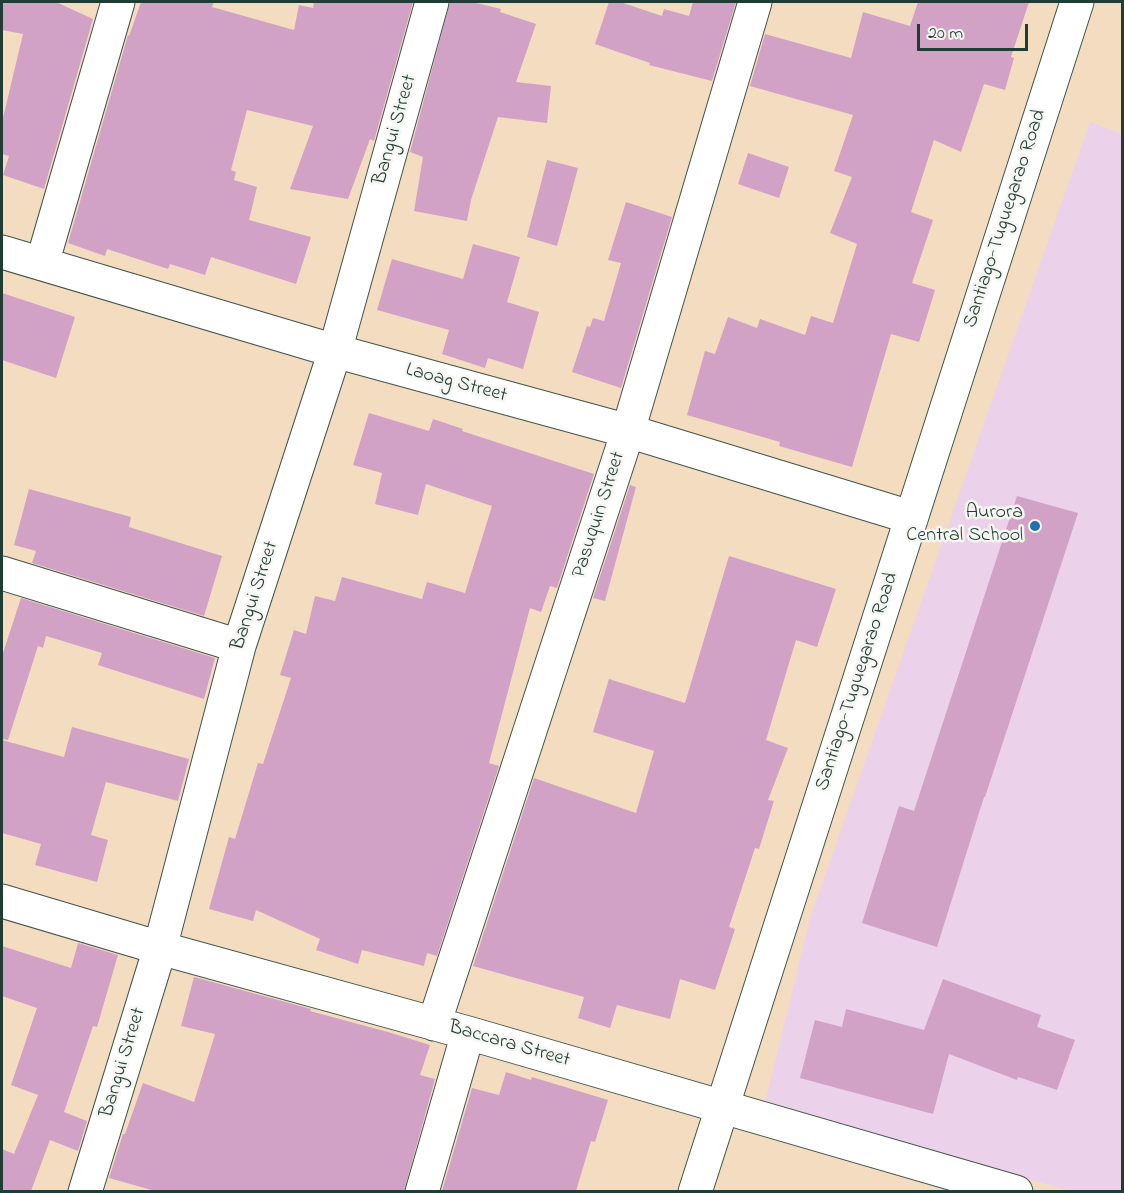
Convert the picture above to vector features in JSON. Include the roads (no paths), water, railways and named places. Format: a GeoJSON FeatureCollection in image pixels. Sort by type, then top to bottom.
{"type":"FeatureCollection","features":[{"type":"Feature","properties":{"kind":"main road"},"geometry":{"type":"LineString","coordinates":[[42,264],[118,2]]}},
{"type":"Feature","properties":{"kind":"main road","name":"Bangui Street"},"geometry":{"type":"LineString","coordinates":[[85,1191],[160,948],[239,646],[335,351],[432,2]]}},
{"type":"Feature","properties":{"kind":"main road","name":"Pasuquin Street"},"geometry":{"type":"LineString","coordinates":[[434,1024],[627,431],[755,2]]}},
{"type":"Feature","properties":{"kind":"main road","name":"Santiago-Tuguegarao Road"},"geometry":{"type":"LineString","coordinates":[[694,1191],[1077,2]]}},
{"type":"Feature","properties":{"kind":"main road","name":"Laoag Street"},"geometry":{"type":"LineString","coordinates":[[2,252],[335,351],[627,431],[910,517]]}},
{"type":"Feature","properties":{"kind":"main road"},"geometry":{"type":"LineString","coordinates":[[2,573],[239,646]]}},
{"type":"Feature","properties":{"kind":"main road","name":"Baccara Street"},"geometry":{"type":"LineString","coordinates":[[2,901],[1016,1191]]}},
{"type":"Feature","properties":{"kind":"main road"},"geometry":{"type":"LineString","coordinates":[[422,1191],[468,1034]]}},
{"type":"Feature","properties":{"kind":"place","name":"Aurora Central School"},"geometry":{"type":"Point","coordinates":[1035,526]}}]}
